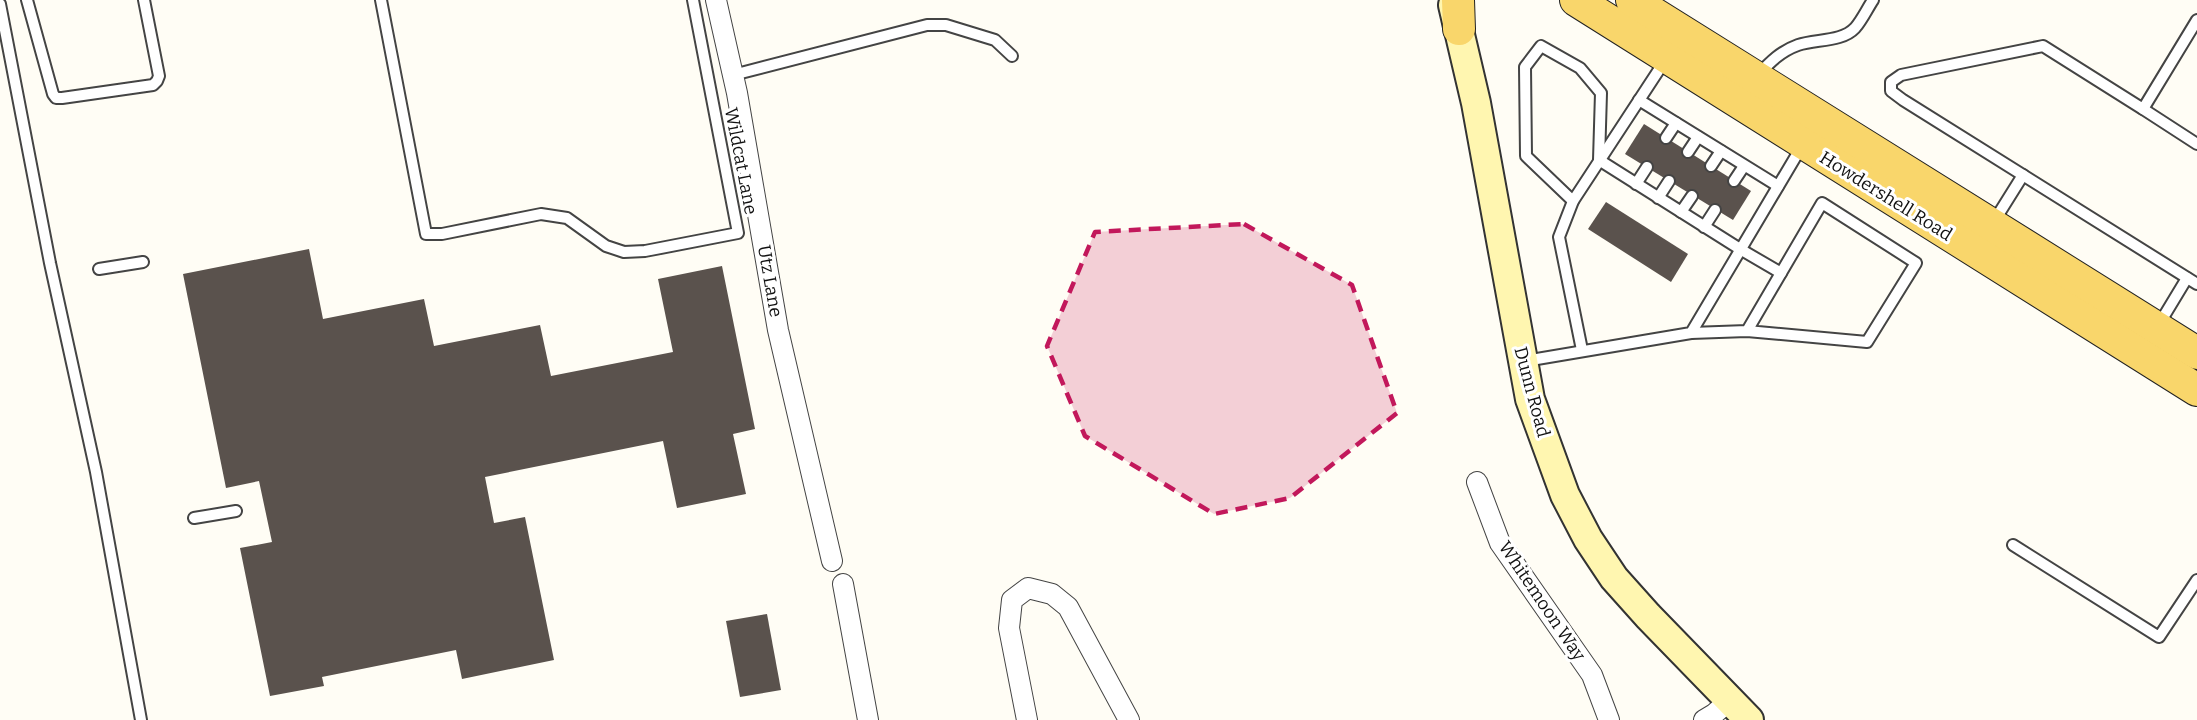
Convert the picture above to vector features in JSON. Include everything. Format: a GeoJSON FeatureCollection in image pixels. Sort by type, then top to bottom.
{"type":"FeatureCollection","features":[{"type":"Feature","properties":{"kind":"main road","name":"Howdershell Road"},"geometry":{"type":"LineString","coordinates":[[1576,0],[2194,393]]}},
{"type":"Feature","properties":{"kind":"main road","name":"Howdershell Road"},"geometry":{"type":"LineString","coordinates":[[1632,0],[2197,353]]}},
{"type":"Feature","properties":{"kind":"street","name":"Utz Lane"},"geometry":{"type":"LineString","coordinates":[[716,0],[733,75],[778,330],[832,561]]}},
{"type":"Feature","properties":{"kind":"street","name":"Dunn Road"},"geometry":{"type":"LineString","coordinates":[[1456,10],[1476,103],[1530,399],[1565,495],[1588,539],[1614,578],[1739,711]]}},
{"type":"Feature","properties":{"kind":"street","name":"Whitemoon Way"},"geometry":{"type":"LineString","coordinates":[[1477,482],[1500,543],[1593,675],[1609,720]]}},
{"type":"Feature","properties":{"kind":"street"},"geometry":{"type":"LineString","coordinates":[[843,584],[868,720]]}},
{"type":"Feature","properties":{"kind":"street"},"geometry":{"type":"LineString","coordinates":[[1027,720],[1008,628],[1012,600],[1028,588],[1052,594],[1068,608],[1129,720]]}},
{"type":"Feature","properties":{"kind":"street"},"geometry":{"type":"LineString","coordinates":[[1704,720],[1714,714],[1739,711]]}},
{"type":"Feature","properties":{"kind":"lane"},"geometry":{"type":"LineString","coordinates":[[27,0],[56,98],[153,85],[157,81],[159,76],[144,0]]}},
{"type":"Feature","properties":{"kind":"lane","name":"Wildcat Lane"},"geometry":{"type":"LineString","coordinates":[[381,0],[426,234],[442,234],[541,214],[567,218],[606,246],[624,252],[645,251],[738,233],[693,0]]}},
{"type":"Feature","properties":{"kind":"lane"},"geometry":{"type":"LineString","coordinates":[[1756,77],[1776,56],[1797,45],[1842,36],[1850,32],[1873,0]]}},
{"type":"Feature","properties":{"kind":"lane"},"geometry":{"type":"LineString","coordinates":[[0,4],[50,263],[96,472],[141,720]]}},
{"type":"Feature","properties":{"kind":"lane"},"geometry":{"type":"LineString","coordinates":[[2144,109],[2197,20]]}},
{"type":"Feature","properties":{"kind":"lane"},"geometry":{"type":"LineString","coordinates":[[733,75],[927,25],[946,25],[995,40],[1012,56]]}},
{"type":"Feature","properties":{"kind":"lane"},"geometry":{"type":"LineString","coordinates":[[1573,201],[1526,156],[1525,68],[1541,46],[1580,68],[1601,93],[1599,160]]}},
{"type":"Feature","properties":{"kind":"lane"},"geometry":{"type":"LineString","coordinates":[[2197,144],[2043,46],[1901,75],[1891,82],[1892,91],[1904,100],[2197,284]]}},
{"type":"Feature","properties":{"kind":"lane"},"geometry":{"type":"LineString","coordinates":[[1582,350],[1559,237],[1573,201],[1667,57]]}},
{"type":"Feature","properties":{"kind":"lane"},"geometry":{"type":"LineString","coordinates":[[1639,100],[1778,186]]}},
{"type":"Feature","properties":{"kind":"lane"},"geometry":{"type":"LineString","coordinates":[[1666,138],[1676,123]]}},
{"type":"Feature","properties":{"kind":"lane"},"geometry":{"type":"LineString","coordinates":[[1688,152],[1698,137]]}},
{"type":"Feature","properties":{"kind":"lane"},"geometry":{"type":"LineString","coordinates":[[1691,333],[1803,143]]}},
{"type":"Feature","properties":{"kind":"lane"},"geometry":{"type":"LineString","coordinates":[[1711,166],[1721,151]]}},
{"type":"Feature","properties":{"kind":"lane"},"geometry":{"type":"LineString","coordinates":[[1599,160],[1781,273]]}},
{"type":"Feature","properties":{"kind":"lane"},"geometry":{"type":"LineString","coordinates":[[1734,181],[1744,165]]}},
{"type":"Feature","properties":{"kind":"lane"},"geometry":{"type":"LineString","coordinates":[[1636,183],[1647,167]]}},
{"type":"Feature","properties":{"kind":"lane"},"geometry":{"type":"LineString","coordinates":[[1992,225],[2023,175]]}},
{"type":"Feature","properties":{"kind":"lane"},"geometry":{"type":"LineString","coordinates":[[1658,198],[1669,181]]}},
{"type":"Feature","properties":{"kind":"lane"},"geometry":{"type":"LineString","coordinates":[[1681,212],[1692,196]]}},
{"type":"Feature","properties":{"kind":"lane"},"geometry":{"type":"LineString","coordinates":[[1522,362],[1691,333],[1747,331],[1867,342],[1916,263],[1822,203],[1747,331]]}},
{"type":"Feature","properties":{"kind":"lane"},"geometry":{"type":"LineString","coordinates":[[1704,227],[1715,210]]}},
{"type":"Feature","properties":{"kind":"lane"},"geometry":{"type":"LineString","coordinates":[[99,269],[143,262]]}},
{"type":"Feature","properties":{"kind":"lane"},"geometry":{"type":"LineString","coordinates":[[2157,328],[2187,278]]}},
{"type":"Feature","properties":{"kind":"lane"},"geometry":{"type":"LineString","coordinates":[[194,518],[236,511]]}},
{"type":"Feature","properties":{"kind":"lane"},"geometry":{"type":"LineString","coordinates":[[2013,545],[2159,637],[2197,580]]}},
{"type":"Feature","properties":{"kind":"highlighted area"},"geometry":{"type":"Polygon","coordinates":[[[1244,224],[1352,285],[1397,413],[1290,498],[1214,514],[1085,436],[1047,346],[1095,232],[1244,224]]]}},
{"type":"Feature","properties":{"kind":"building"},"geometry":{"type":"Polygon","coordinates":[[[1644,124],[1751,191],[1733,220],[1625,154],[1644,124]]]}},
{"type":"Feature","properties":{"kind":"building"},"geometry":{"type":"Polygon","coordinates":[[[1606,202],[1688,254],[1671,282],[1588,229],[1606,202]]]}},
{"type":"Feature","properties":{"kind":"building"},"geometry":{"type":"Polygon","coordinates":[[[309,249],[323,319],[424,299],[434,346],[540,325],[551,376],[673,352],[658,279],[722,266],[755,429],[733,434],[746,494],[677,508],[663,441],[485,477],[494,523],[525,517],[554,660],[462,679],[456,650],[322,677],[324,686],[270,696],[240,548],[272,542],[259,481],[226,488],[183,274],[309,249]]]}},
{"type":"Feature","properties":{"kind":"building"},"geometry":{"type":"Polygon","coordinates":[[[767,614],[781,690],[740,697],[726,621],[767,614]]]}}]}
